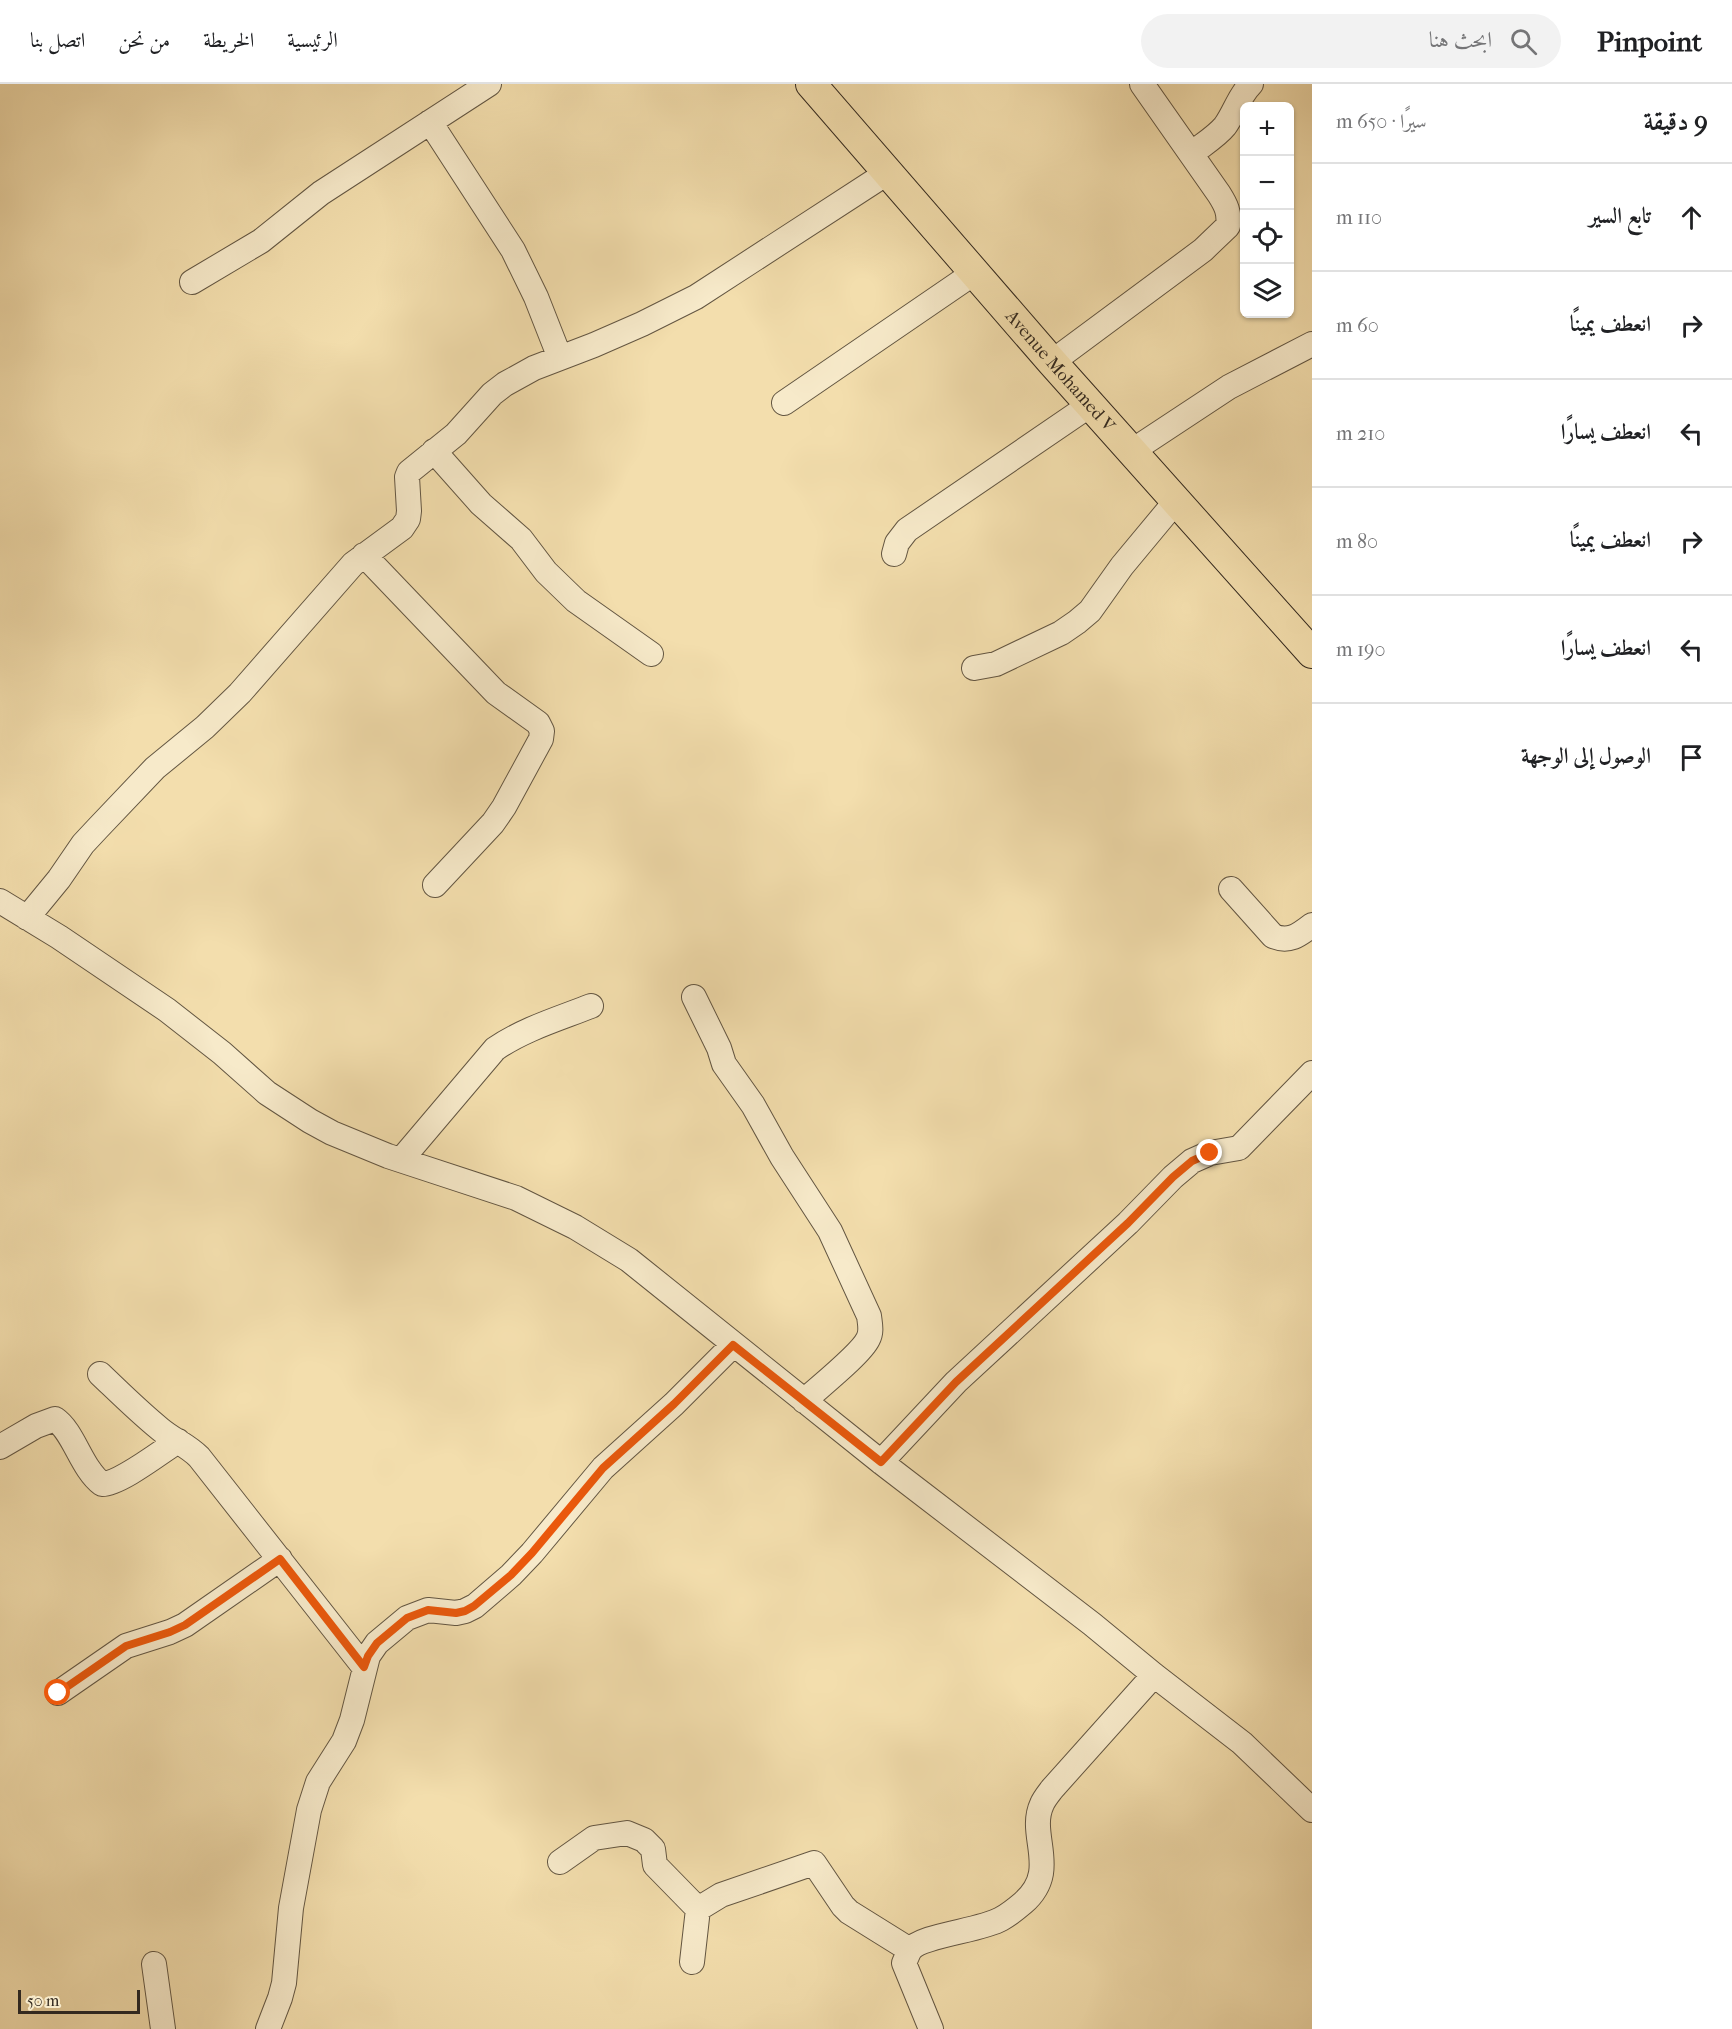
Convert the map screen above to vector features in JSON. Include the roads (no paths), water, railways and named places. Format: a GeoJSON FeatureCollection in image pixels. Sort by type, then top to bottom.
{"type":"FeatureCollection","features":[{"type":"Feature","properties":{"kind":"main road","name":"Avenue Mohamed V"},"geometry":{"type":"LineString","coordinates":[[811,84],[1052,362],[1312,654]]}},
{"type":"Feature","properties":{"kind":"street"},"geometry":{"type":"LineString","coordinates":[[192,282],[261,241],[321,193],[489,84]]}},
{"type":"Feature","properties":{"kind":"street"},"geometry":{"type":"LineString","coordinates":[[1052,362],[1203,250],[1228,226],[1227,207],[1142,84]]}},
{"type":"Feature","properties":{"kind":"street"},"geometry":{"type":"LineString","coordinates":[[1191,154],[1220,132],[1242,93],[1251,84]]}},
{"type":"Feature","properties":{"kind":"street"},"geometry":{"type":"LineString","coordinates":[[430,122],[513,250],[536,297],[560,358]]}},
{"type":"Feature","properties":{"kind":"street"},"geometry":{"type":"LineString","coordinates":[[27,918],[97,828],[155,768],[205,727],[240,693],[340,579],[364,555],[402,528],[408,519],[409,511],[407,477],[415,465],[456,434],[492,394],[534,368],[632,328],[696,297],[887,173]]}},
{"type":"Feature","properties":{"kind":"street"},"geometry":{"type":"LineString","coordinates":[[784,403],[974,273]]}},
{"type":"Feature","properties":{"kind":"street"},"geometry":{"type":"LineString","coordinates":[[1132,451],[1229,387],[1312,344]]}},
{"type":"Feature","properties":{"kind":"street"},"geometry":{"type":"LineString","coordinates":[[894,554],[897,543],[907,530],[1090,405]]}},
{"type":"Feature","properties":{"kind":"street"},"geometry":{"type":"LineString","coordinates":[[434,452],[481,504],[521,539],[546,572],[576,601],[651,654]]}},
{"type":"Feature","properties":{"kind":"street"},"geometry":{"type":"LineString","coordinates":[[974,668],[996,664],[1061,633],[1077,622],[1090,611],[1122,566],[1176,501]]}},
{"type":"Feature","properties":{"kind":"street"},"geometry":{"type":"LineString","coordinates":[[364,555],[496,693],[538,723],[542,731],[541,739],[493,823],[435,885]]}},
{"type":"Feature","properties":{"kind":"street"},"geometry":{"type":"LineString","coordinates":[[1231,890],[1273,936],[1281,940],[1297,936],[1312,925]]}},
{"type":"Feature","properties":{"kind":"street"},"geometry":{"type":"LineString","coordinates":[[0,901],[59,937],[167,1010],[286,1107],[332,1133],[401,1160],[516,1198],[576,1227],[629,1260],[881,1462],[1242,1743],[1312,1810]]}},
{"type":"Feature","properties":{"kind":"street"},"geometry":{"type":"LineString","coordinates":[[694,997],[719,1048],[724,1064],[753,1105],[782,1157],[830,1231],[869,1316],[871,1326],[868,1341],[804,1401]]}},
{"type":"Feature","properties":{"kind":"street"},"geometry":{"type":"LineString","coordinates":[[401,1160],[495,1049],[511,1038],[535,1027],[591,1006]]}},
{"type":"Feature","properties":{"kind":"street"},"geometry":{"type":"LineString","coordinates":[[881,1462],[956,1382],[1128,1223],[1173,1177],[1192,1161],[1210,1153],[1239,1148],[1312,1073]]}},
{"type":"Feature","properties":{"kind":"street"},"geometry":{"type":"LineString","coordinates":[[268,2029],[284,1983],[291,1908],[309,1810],[318,1782],[344,1741],[352,1720],[368,1656],[377,1643],[407,1618],[428,1610],[456,1613],[465,1611],[511,1575],[540,1545],[603,1468],[674,1404],[733,1345]]}},
{"type":"Feature","properties":{"kind":"street"},"geometry":{"type":"LineString","coordinates":[[100,1374],[148,1419],[189,1447],[199,1457],[364,1667]]}},
{"type":"Feature","properties":{"kind":"street"},"geometry":{"type":"LineString","coordinates":[[0,1447],[36,1426],[56,1419],[63,1426],[90,1471],[102,1484],[108,1484],[130,1473],[178,1441]]}},
{"type":"Feature","properties":{"kind":"street"},"geometry":{"type":"LineString","coordinates":[[58,1693],[126,1646],[185,1625],[280,1559]]}},
{"type":"Feature","properties":{"kind":"street"},"geometry":{"type":"LineString","coordinates":[[931,2029],[904,1963],[910,1950],[922,1942],[962,1933],[1000,1920],[1024,1902],[1037,1888],[1042,1869],[1039,1821],[1041,1805],[1052,1789],[1154,1675]]}},
{"type":"Feature","properties":{"kind":"street"},"geometry":{"type":"LineString","coordinates":[[560,1862],[594,1838],[627,1833],[644,1840],[653,1849],[655,1866],[698,1910]]}},
{"type":"Feature","properties":{"kind":"street"},"geometry":{"type":"LineString","coordinates":[[698,1910],[721,1895],[814,1863],[849,1912],[910,1950]]}},
{"type":"Feature","properties":{"kind":"street"},"geometry":{"type":"LineString","coordinates":[[692,1962],[698,1910]]}},
{"type":"Feature","properties":{"kind":"street"},"geometry":{"type":"LineString","coordinates":[[154,1964],[163,2029]]}}]}
